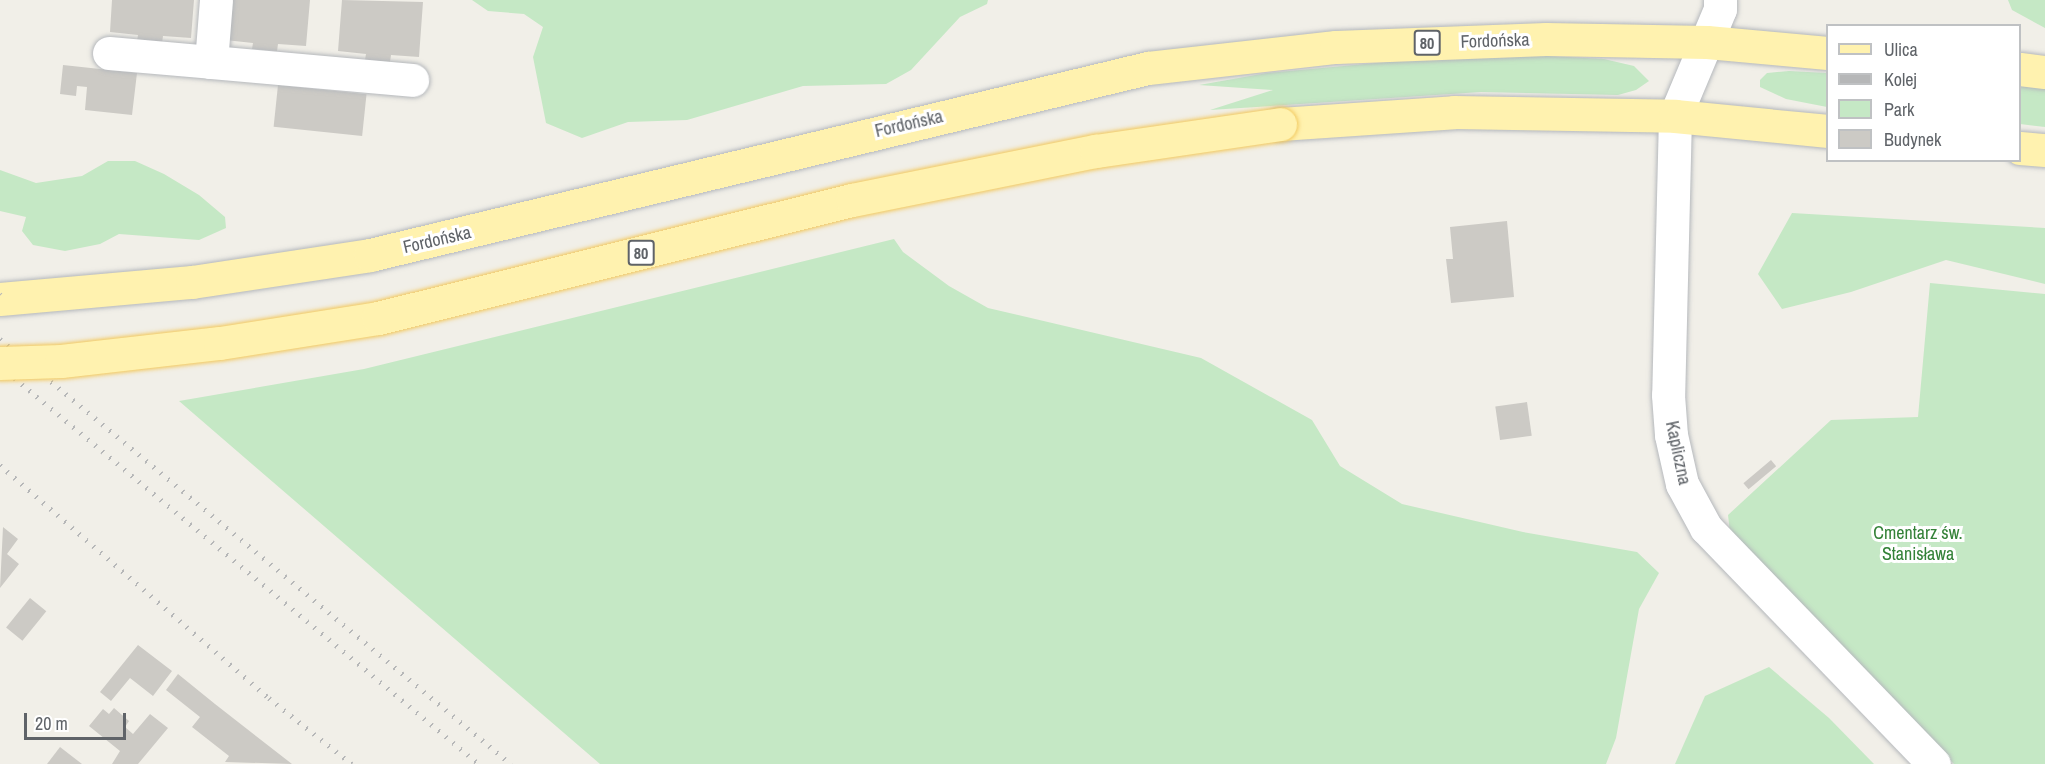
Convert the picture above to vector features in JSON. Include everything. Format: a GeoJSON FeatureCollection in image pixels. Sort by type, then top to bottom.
{"type":"FeatureCollection","features":[{"type":"Feature","properties":{"kind":"main road","name":"Fordońska"},"geometry":{"type":"LineString","coordinates":[[0,299],[192,282],[370,255],[1148,68],[1336,47],[1546,39],[1707,42],[1826,53]]}},
{"type":"Feature","properties":{"kind":"main road"},"geometry":{"type":"LineString","coordinates":[[2021,69],[2045,72]]}},
{"type":"Feature","properties":{"kind":"main road","name":"80"},"geometry":{"type":"LineString","coordinates":[[0,363],[61,361],[208,344],[368,320],[852,200],[1096,151],[1280,124],[1454,112],[1675,116],[1826,131]]}},
{"type":"Feature","properties":{"kind":"main road"},"geometry":{"type":"LineString","coordinates":[[2021,148],[2045,150]]}},
{"type":"Feature","properties":{"kind":"street"},"geometry":{"type":"LineString","coordinates":[[211,62],[216,0]]}},
{"type":"Feature","properties":{"kind":"street"},"geometry":{"type":"LineString","coordinates":[[1675,116],[1707,42],[1720,0]]}},
{"type":"Feature","properties":{"kind":"street"},"geometry":{"type":"LineString","coordinates":[[109,53],[412,80]]}},
{"type":"Feature","properties":{"kind":"street","name":"Kapliczna"},"geometry":{"type":"LineString","coordinates":[[1675,116],[1668,395],[1671,435],[1682,484],[1706,528],[1934,764]]}},
{"type":"Feature","properties":{"kind":"green space"},"geometry":{"type":"Polygon","coordinates":[[[472,0],[988,0],[987,4],[960,17],[911,70],[886,84],[803,86],[687,120],[628,122],[582,138],[546,123],[533,57],[543,27],[524,14],[488,11],[472,0]]]}},
{"type":"Feature","properties":{"kind":"green space"},"geometry":{"type":"Polygon","coordinates":[[[2008,0],[2045,0],[2045,28],[2012,10],[2008,0]]]}},
{"type":"Feature","properties":{"kind":"green space"},"geometry":{"type":"Polygon","coordinates":[[[1530,55],[1604,59],[1634,66],[1649,81],[1636,90],[1618,95],[1481,92],[1210,110],[1273,90],[1199,85],[1267,73],[1409,60],[1530,55]]]}},
{"type":"Feature","properties":{"kind":"green space"},"geometry":{"type":"Polygon","coordinates":[[[1789,71],[1826,73],[1826,107],[1786,99],[1760,87],[1760,80],[1767,73],[1789,71]]]}},
{"type":"Feature","properties":{"kind":"green space"},"geometry":{"type":"Polygon","coordinates":[[[2021,86],[2045,89],[2045,127],[2021,124],[2021,86]]]}},
{"type":"Feature","properties":{"kind":"green space"},"geometry":{"type":"Polygon","coordinates":[[[108,161],[135,161],[164,174],[199,195],[225,217],[226,228],[199,240],[119,234],[100,244],[65,251],[33,245],[22,231],[26,217],[0,211],[0,170],[36,183],[82,176],[108,161]]]}},
{"type":"Feature","properties":{"kind":"green space"},"geometry":{"type":"Polygon","coordinates":[[[1792,213],[2045,228],[2045,284],[1946,260],[1851,292],[1782,309],[1758,274],[1792,213]]]}},
{"type":"Feature","properties":{"kind":"green space"},"geometry":{"type":"Polygon","coordinates":[[[894,239],[903,252],[949,286],[988,308],[1201,358],[1312,420],[1340,466],[1402,504],[1523,532],[1637,552],[1659,573],[1639,609],[1616,738],[1606,764],[600,764],[179,401],[364,369],[894,239]]]}},
{"type":"Feature","properties":{"kind":"green space","name":"Cmentarz św. Stanisława"},"geometry":{"type":"Polygon","coordinates":[[[1930,283],[2045,294],[2045,764],[1954,764],[1730,533],[1728,515],[1831,420],[1918,417],[1930,283]]]}},
{"type":"Feature","properties":{"kind":"green space"},"geometry":{"type":"Polygon","coordinates":[[[1769,667],[1829,718],[1874,764],[1675,764],[1705,696],[1769,667]]]}},
{"type":"Feature","properties":{"kind":"building"},"geometry":{"type":"Polygon","coordinates":[[[112,0],[194,0],[191,38],[163,36],[162,43],[137,41],[138,35],[110,32],[112,0]]]}},
{"type":"Feature","properties":{"kind":"building"},"geometry":{"type":"Polygon","coordinates":[[[228,0],[310,0],[306,46],[278,44],[277,51],[252,49],[253,43],[225,40],[228,0]]]}},
{"type":"Feature","properties":{"kind":"building"},"geometry":{"type":"Polygon","coordinates":[[[342,0],[423,2],[419,57],[391,55],[390,62],[365,60],[366,54],[338,51],[342,0]]]}},
{"type":"Feature","properties":{"kind":"building"},"geometry":{"type":"Polygon","coordinates":[[[63,65],[137,73],[132,115],[85,110],[87,87],[77,86],[76,96],[60,94],[63,65]]]}},
{"type":"Feature","properties":{"kind":"building"},"geometry":{"type":"Polygon","coordinates":[[[278,85],[367,94],[362,136],[274,127],[278,85]]]}},
{"type":"Feature","properties":{"kind":"building"},"geometry":{"type":"Polygon","coordinates":[[[1507,221],[1514,297],[1451,303],[1446,259],[1453,259],[1450,227],[1507,221]]]}},
{"type":"Feature","properties":{"kind":"building"},"geometry":{"type":"Polygon","coordinates":[[[1527,402],[1532,436],[1500,440],[1495,406],[1527,402]]]}},
{"type":"Feature","properties":{"kind":"building"},"geometry":{"type":"Polygon","coordinates":[[[1771,460],[1776,466],[1749,489],[1743,483],[1771,460]]]}},
{"type":"Feature","properties":{"kind":"building"},"geometry":{"type":"Polygon","coordinates":[[[3,527],[18,539],[7,554],[19,564],[0,588],[3,527]]]}},
{"type":"Feature","properties":{"kind":"building"},"geometry":{"type":"Polygon","coordinates":[[[30,598],[46,611],[22,641],[6,628],[30,598]]]}},
{"type":"Feature","properties":{"kind":"building"},"geometry":{"type":"Polygon","coordinates":[[[138,645],[172,671],[153,696],[130,678],[111,701],[100,692],[138,645]]]}},
{"type":"Feature","properties":{"kind":"building"},"geometry":{"type":"Polygon","coordinates":[[[178,674],[292,764],[225,762],[229,756],[192,727],[200,717],[166,690],[178,674]]]}},
{"type":"Feature","properties":{"kind":"building"},"geometry":{"type":"Polygon","coordinates":[[[114,708],[129,721],[125,727],[133,734],[150,714],[168,728],[138,764],[112,764],[120,751],[89,726],[103,709],[109,714],[114,708]]]}},
{"type":"Feature","properties":{"kind":"building"},"geometry":{"type":"Polygon","coordinates":[[[60,747],[82,764],[47,764],[60,747]]]}},
{"type":"Feature","properties":{"kind":"railway"},"geometry":{"type":"LineString","coordinates":[[0,339],[511,764]]}},
{"type":"Feature","properties":{"kind":"railway"},"geometry":{"type":"LineString","coordinates":[[0,366],[479,764]]}},
{"type":"Feature","properties":{"kind":"railway"},"geometry":{"type":"LineString","coordinates":[[0,465],[269,698],[352,764]]}}]}
